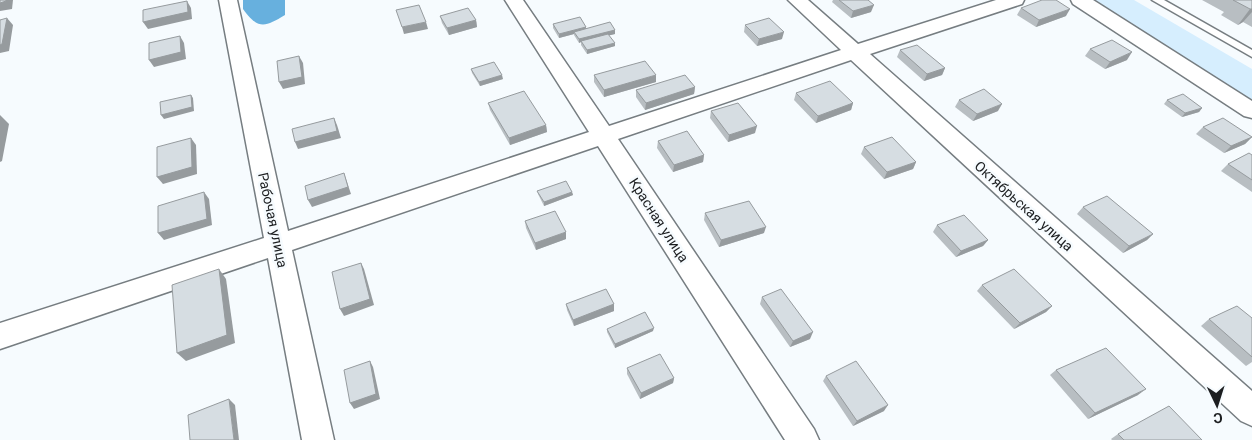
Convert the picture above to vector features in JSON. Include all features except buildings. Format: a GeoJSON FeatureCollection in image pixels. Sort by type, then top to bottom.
{"type":"FeatureCollection","features":[{"type":"Feature","properties":{"kind":"street","name":"Рабочая улица"},"geometry":{"type":"LineString","coordinates":[[228,0],[318,440]]}},
{"type":"Feature","properties":{"kind":"street","name":"Красная улица"},"geometry":{"type":"LineString","coordinates":[[514,0],[803,440]]}},
{"type":"Feature","properties":{"kind":"street","name":"Октябрьская улица"},"geometry":{"type":"LineString","coordinates":[[797,0],[1252,411]]}},
{"type":"Feature","properties":{"kind":"street"},"geometry":{"type":"LineString","coordinates":[[0,336],[1015,0]]}},
{"type":"Feature","properties":{"kind":"street"},"geometry":{"type":"LineString","coordinates":[[1080,0],[1252,111]]}},
{"type":"Feature","properties":{"kind":"lane"},"geometry":{"type":"LineString","coordinates":[[1157,0],[1252,54]]}},
{"type":"Feature","properties":{"kind":"shaded area"},"geometry":{"type":"Polygon","coordinates":[[[1080,0],[1134,0],[1252,69],[1252,111],[1080,0]]]}},
{"type":"Feature","properties":{"kind":"water"},"geometry":{"type":"Polygon","coordinates":[[[243,0],[285,0],[285,15],[267,24],[258,23],[248,16],[243,9],[243,0]]]}}]}
